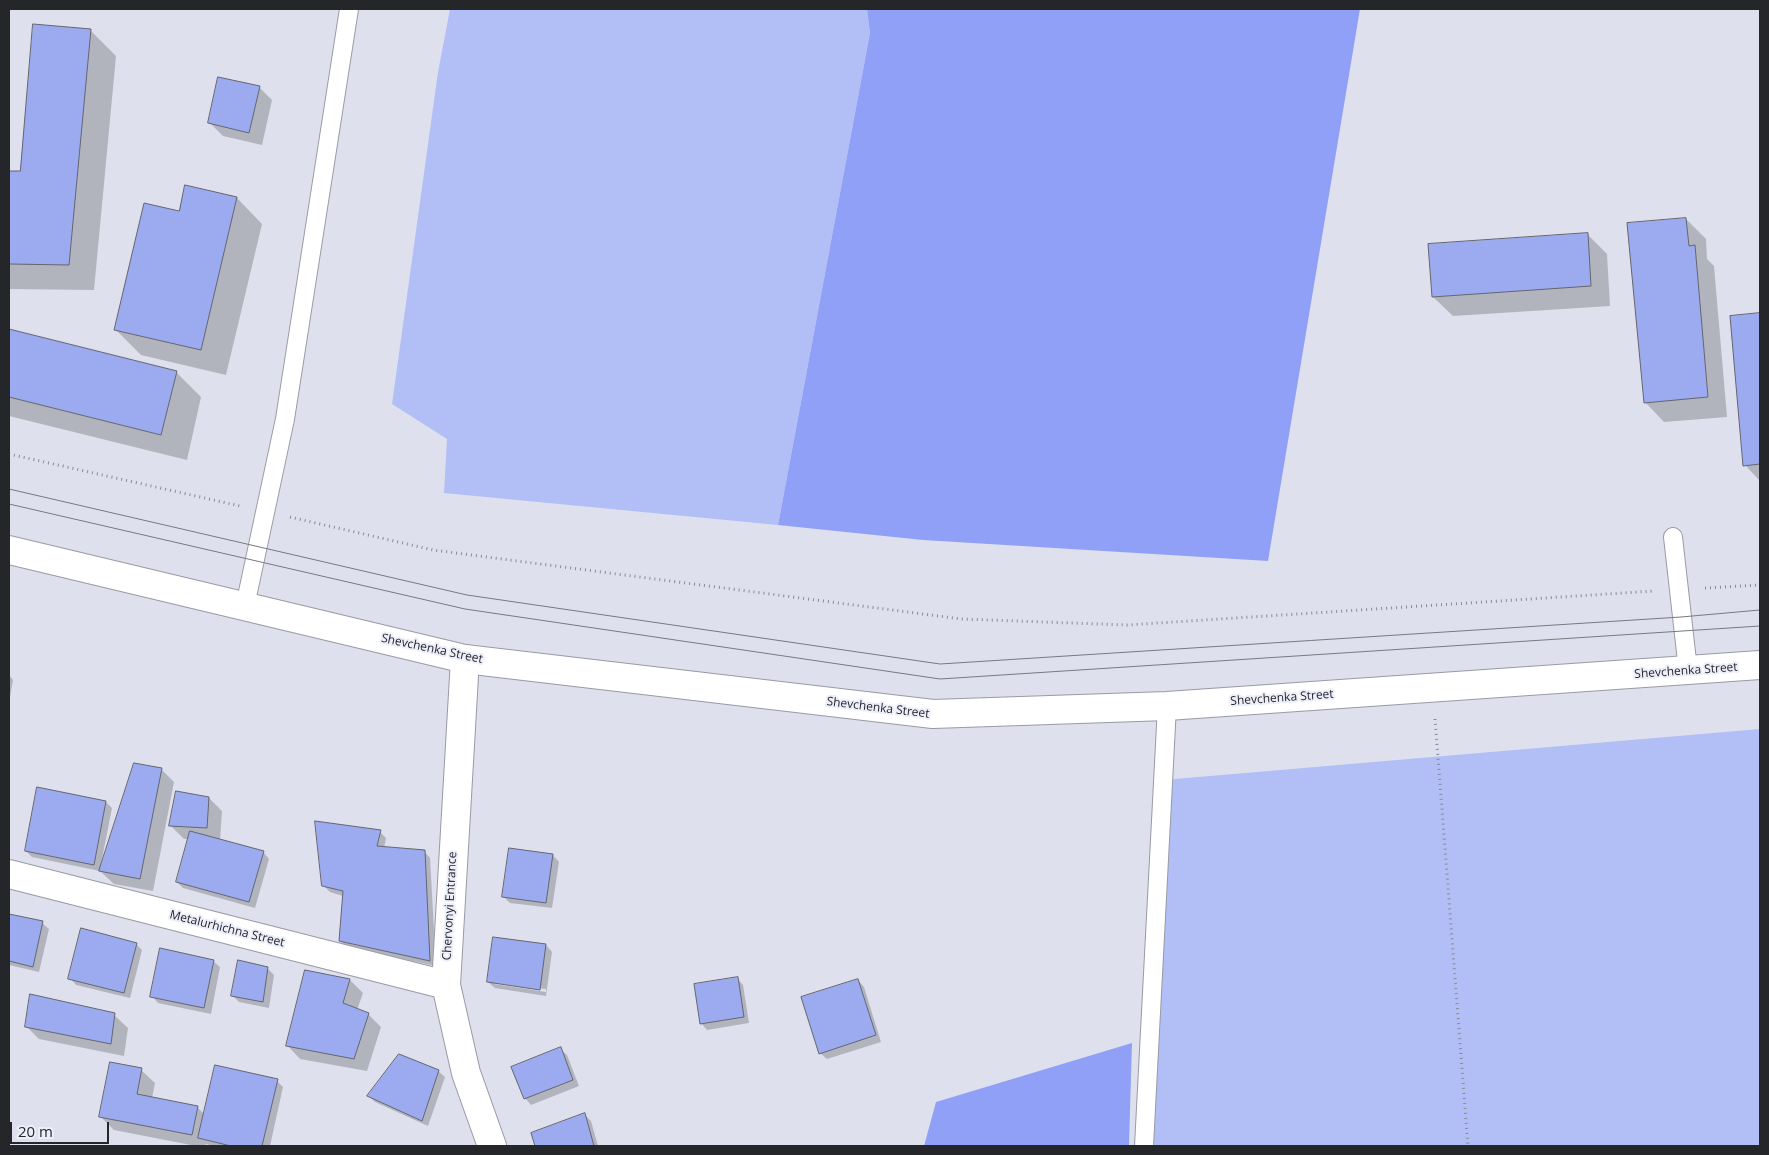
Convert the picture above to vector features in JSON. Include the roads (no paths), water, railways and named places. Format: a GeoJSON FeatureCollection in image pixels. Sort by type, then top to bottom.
{"type":"FeatureCollection","features":[{"type":"Feature","properties":{"kind":"main road","name":"Shevchenka Street"},"geometry":{"type":"LineString","coordinates":[[9,550],[465,659],[933,714],[1167,706],[1760,665]]}},
{"type":"Feature","properties":{"kind":"main road","name":"Chervonyi Entrance"},"geometry":{"type":"LineString","coordinates":[[465,659],[446,985],[466,1074],[492,1146]]}},
{"type":"Feature","properties":{"kind":"main road","name":"Metalurhichna Street"},"geometry":{"type":"LineString","coordinates":[[9,874],[446,985]]}},
{"type":"Feature","properties":{"kind":"lane"},"geometry":{"type":"LineString","coordinates":[[245,606],[285,419],[349,9]]}},
{"type":"Feature","properties":{"kind":"lane"},"geometry":{"type":"LineString","coordinates":[[1673,537],[1688,670]]}},
{"type":"Feature","properties":{"kind":"lane"},"geometry":{"type":"LineString","coordinates":[[1144,1146],[1167,706]]}},
{"type":"Feature","properties":{"kind":"tram line"},"geometry":{"type":"LineString","coordinates":[[9,489],[467,595],[940,664],[1681,617],[1760,610]]}},
{"type":"Feature","properties":{"kind":"tram line"},"geometry":{"type":"LineString","coordinates":[[9,504],[465,609],[940,679],[1760,626]]}}]}
